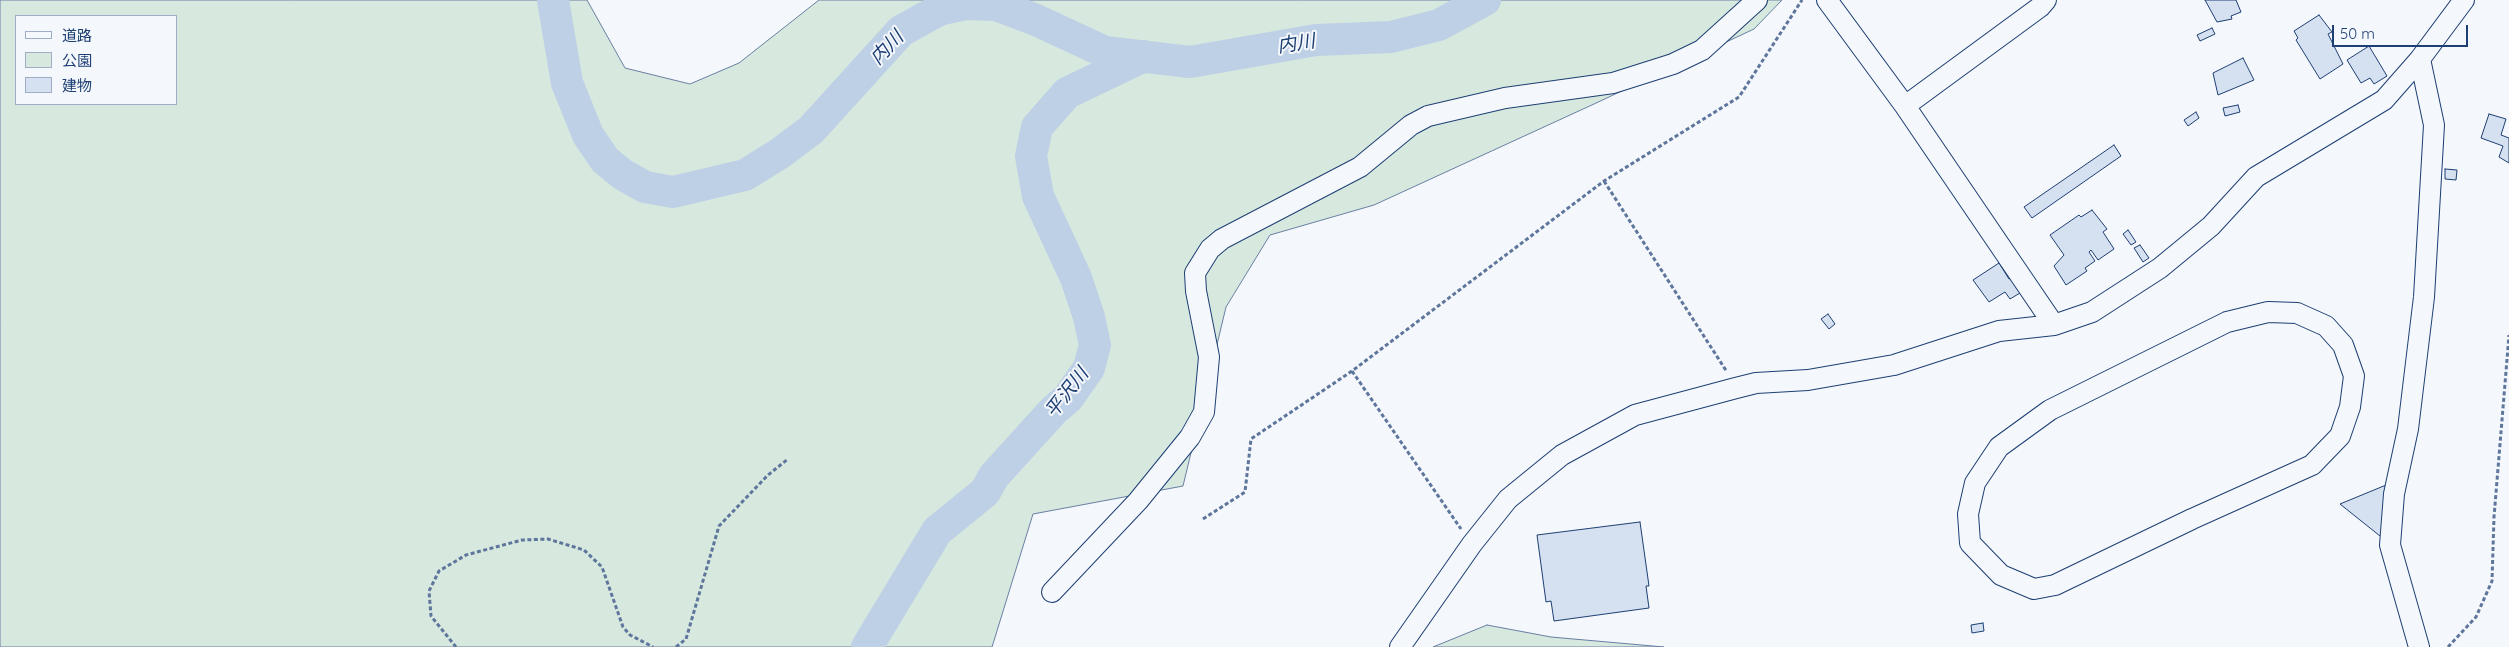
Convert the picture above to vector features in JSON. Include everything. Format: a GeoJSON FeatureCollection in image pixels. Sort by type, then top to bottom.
{"type":"FeatureCollection","features":[{"type":"Feature","properties":{"kind":"street"},"geometry":{"type":"LineString","coordinates":[[1052,592],[1138,501],[1190,437],[1204,412],[1209,357],[1196,291],[1195,273],[1210,249],[1216,244],[1360,167],[1411,125],[1428,116],[1505,98],[1613,83],[1673,64],[1702,50],[1757,0]]}},
{"type":"Feature","properties":{"kind":"street"},"geometry":{"type":"LineString","coordinates":[[1827,0],[1905,106],[2054,325]]}},
{"type":"Feature","properties":{"kind":"street"},"geometry":{"type":"LineString","coordinates":[[1905,106],[2040,7],[2046,0]]}},
{"type":"Feature","properties":{"kind":"street"},"geometry":{"type":"LineString","coordinates":[[1400,647],[1472,544],[1508,499],[1562,455],[1635,415],[1756,384],[1808,380],[1894,365],[1999,331],[2054,325],[2092,312],[2160,268],[2211,226],[2256,177],[2384,100],[2420,59],[2464,0]]}},
{"type":"Feature","properties":{"kind":"street"},"geometry":{"type":"LineString","coordinates":[[2419,647],[2390,545],[2394,494],[2408,429],[2424,297],[2434,124],[2420,59]]}},
{"type":"Feature","properties":{"kind":"street"},"geometry":{"type":"LineString","coordinates":[[2268,312],[2297,313],[2326,326],[2343,345],[2354,376],[2350,407],[2340,436],[2312,465],[2192,519],[2055,585],[2034,589],[2001,575],[1970,543],[1968,514],[1975,483],[1999,447],[2050,410],[2227,322],[2268,312]]}},
{"type":"Feature","properties":{"kind":"path"},"geometry":{"type":"LineString","coordinates":[[1203,519],[1244,492],[1251,439],[1352,371],[1604,181],[1738,97],[1802,0]]}},
{"type":"Feature","properties":{"kind":"path"},"geometry":{"type":"LineString","coordinates":[[1604,181],[1736,388]]}},
{"type":"Feature","properties":{"kind":"path"},"geometry":{"type":"LineString","coordinates":[[2448,647],[2476,617],[2492,581],[2494,517],[2509,335]]}},
{"type":"Feature","properties":{"kind":"path"},"geometry":{"type":"LineString","coordinates":[[1352,371],[1472,544]]}},
{"type":"Feature","properties":{"kind":"path"},"geometry":{"type":"LineString","coordinates":[[676,647],[686,639],[720,526],[768,475],[788,458]]}},
{"type":"Feature","properties":{"kind":"path"},"geometry":{"type":"LineString","coordinates":[[456,647],[431,616],[429,592],[439,571],[466,555],[522,540],[548,539],[584,550],[602,567],[624,627],[630,635],[653,647]]}},
{"type":"Feature","properties":{"kind":"green space"},"geometry":{"type":"Polygon","coordinates":[[[0,0],[587,0],[625,68],[690,84],[739,63],[819,0],[1782,0],[1754,29],[1374,205],[1270,235],[1226,307],[1183,486],[1033,514],[992,647],[0,647],[0,0]]]}},
{"type":"Feature","properties":{"kind":"green space"},"geometry":{"type":"Polygon","coordinates":[[[1487,625],[1551,637],[1664,647],[1433,647],[1487,625]]]}},
{"type":"Feature","properties":{"kind":"building"},"geometry":{"type":"Polygon","coordinates":[[[2205,0],[2236,0],[2241,12],[2231,16],[2232,19],[2217,22],[2205,0]]]}},
{"type":"Feature","properties":{"kind":"building"},"geometry":{"type":"Polygon","coordinates":[[[2319,15],[2332,32],[2328,34],[2343,64],[2320,79],[2296,40],[2298,38],[2294,31],[2319,15]]]}},
{"type":"Feature","properties":{"kind":"building"},"geometry":{"type":"Polygon","coordinates":[[[2212,28],[2215,34],[2200,41],[2197,35],[2212,28]]]}},
{"type":"Feature","properties":{"kind":"building"},"geometry":{"type":"Polygon","coordinates":[[[2369,46],[2387,76],[2374,84],[2370,78],[2361,83],[2347,60],[2369,46]]]}},
{"type":"Feature","properties":{"kind":"building"},"geometry":{"type":"Polygon","coordinates":[[[2243,58],[2254,80],[2218,95],[2213,73],[2243,58]]]}},
{"type":"Feature","properties":{"kind":"building"},"geometry":{"type":"Polygon","coordinates":[[[2238,105],[2240,112],[2225,116],[2223,108],[2238,105]]]}},
{"type":"Feature","properties":{"kind":"building"},"geometry":{"type":"Polygon","coordinates":[[[2196,112],[2199,118],[2188,126],[2184,120],[2196,112]]]}},
{"type":"Feature","properties":{"kind":"building"},"geometry":{"type":"Polygon","coordinates":[[[2489,114],[2506,119],[2501,135],[2509,138],[2509,163],[2499,157],[2503,146],[2481,138],[2489,114]]]}},
{"type":"Feature","properties":{"kind":"building"},"geometry":{"type":"Polygon","coordinates":[[[2114,145],[2121,156],[2032,218],[2024,207],[2114,145]]]}},
{"type":"Feature","properties":{"kind":"building"},"geometry":{"type":"Polygon","coordinates":[[[2445,169],[2457,170],[2456,180],[2445,179],[2445,169]]]}},
{"type":"Feature","properties":{"kind":"building"},"geometry":{"type":"Polygon","coordinates":[[[2092,210],[2107,229],[2103,232],[2114,249],[2098,260],[2091,250],[2089,252],[2095,261],[2085,268],[2087,271],[2066,285],[2054,266],[2064,255],[2050,235],[2079,215],[2081,217],[2092,210]]]}},
{"type":"Feature","properties":{"kind":"building"},"geometry":{"type":"Polygon","coordinates":[[[2128,230],[2136,242],[2131,245],[2123,234],[2128,230]]]}},
{"type":"Feature","properties":{"kind":"building"},"geometry":{"type":"Polygon","coordinates":[[[2140,245],[2149,258],[2143,262],[2134,248],[2140,245]]]}},
{"type":"Feature","properties":{"kind":"building"},"geometry":{"type":"Polygon","coordinates":[[[1999,263],[2009,279],[2016,275],[2025,290],[2010,299],[2005,292],[1989,302],[1973,280],[1999,263]]]}},
{"type":"Feature","properties":{"kind":"building"},"geometry":{"type":"Polygon","coordinates":[[[1828,314],[1835,324],[1829,329],[1821,319],[1828,314]]]}},
{"type":"Feature","properties":{"kind":"building"},"geometry":{"type":"Polygon","coordinates":[[[2391,483],[2385,540],[2340,504],[2391,483]]]}},
{"type":"Feature","properties":{"kind":"building"},"geometry":{"type":"Polygon","coordinates":[[[1640,522],[1649,586],[1646,586],[1649,608],[1554,621],[1551,601],[1546,602],[1537,535],[1640,522]]]}},
{"type":"Feature","properties":{"kind":"building"},"geometry":{"type":"Polygon","coordinates":[[[1983,623],[1984,631],[1972,633],[1971,625],[1983,623]]]}},
{"type":"Feature","properties":{"kind":"waterway","name":"内川"},"geometry":{"type":"LineString","coordinates":[[553,0],[567,83],[588,135],[605,160],[622,174],[645,187],[673,192],[745,175],[779,154],[811,130],[901,31],[939,10],[966,4],[996,5],[1036,20],[1105,52],[1190,62],[1316,40],[1391,37],[1439,25],[1485,0]]}},
{"type":"Feature","properties":{"kind":"waterway","name":"平沢川"},"geometry":{"type":"LineString","coordinates":[[867,647],[937,531],[985,492],[994,476],[1053,411],[1068,398],[1089,368],[1095,345],[1089,317],[1076,278],[1038,196],[1031,156],[1037,127],[1067,93],[1144,56]]}}]}
